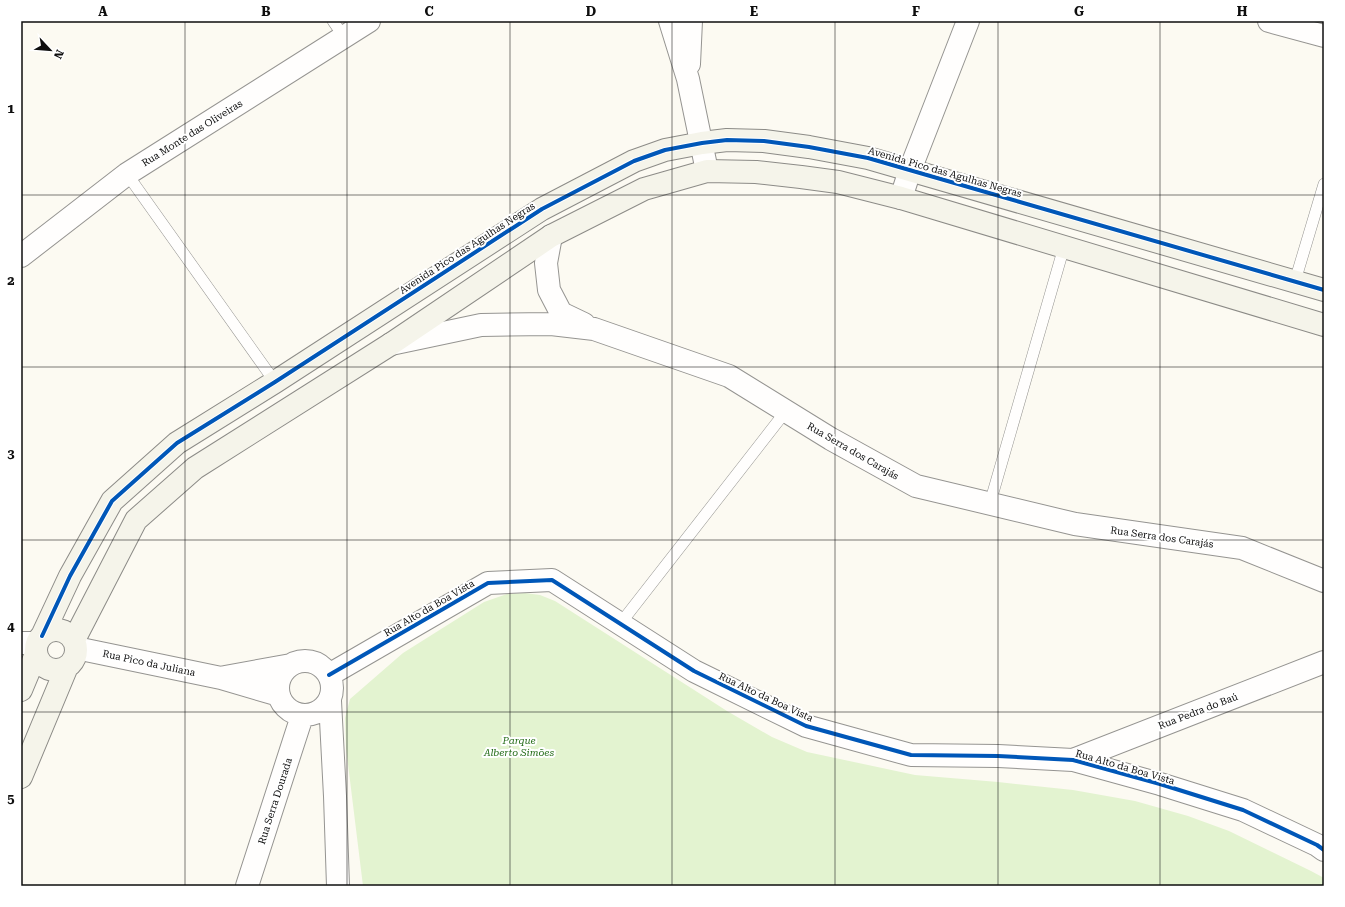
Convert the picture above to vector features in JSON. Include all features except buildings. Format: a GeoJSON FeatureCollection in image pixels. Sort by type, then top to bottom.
{"type":"FeatureCollection","features":[{"type":"Feature","properties":{"kind":"street","name":"Rua Monte das Oliveiras"},"geometry":{"type":"LineString","coordinates":[[21,256],[128,174],[338,29],[369,21]]}},
{"type":"Feature","properties":{"kind":"street"},"geometry":{"type":"LineString","coordinates":[[670,21],[688,79],[707,171]]}},
{"type":"Feature","properties":{"kind":"street"},"geometry":{"type":"LineString","coordinates":[[688,79],[690,21]]}},
{"type":"Feature","properties":{"kind":"street"},"geometry":{"type":"LineString","coordinates":[[901,198],[910,170],[968,21]]}},
{"type":"Feature","properties":{"kind":"street"},"geometry":{"type":"LineString","coordinates":[[1269,21],[1324,36]]}},
{"type":"Feature","properties":{"kind":"street","name":"Avenida Pico das Agulhas Negras"},"geometry":{"type":"LineString","coordinates":[[21,690],[34,644],[112,500],[178,443],[542,209],[634,161],[665,150],[727,140],[764,141],[809,147],[868,158],[1324,290]]}},
{"type":"Feature","properties":{"kind":"street"},"geometry":{"type":"LineString","coordinates":[[75,644],[70,635],[59,630],[47,632],[34,644],[38,660],[47,669],[60,671],[71,665],[74,660],[75,644],[136,520],[195,468],[391,344],[551,236],[644,189],[707,171],[756,172],[801,176],[838,182],[901,198],[1324,325]]}},
{"type":"Feature","properties":{"kind":"street"},"geometry":{"type":"LineString","coordinates":[[551,236],[546,263],[549,290],[561,313],[594,329]]}},
{"type":"Feature","properties":{"kind":"street","name":"Rua Serra dos Carajás"},"geometry":{"type":"LineString","coordinates":[[391,344],[481,325],[551,324],[594,329],[729,376],[831,439],[916,486],[1075,524],[1242,548],[1324,581]]}},
{"type":"Feature","properties":{"kind":"street","name":"Rua Alto da Boa Vista"},"geometry":{"type":"LineString","coordinates":[[329,674],[488,583],[552,580],[694,671],[806,726],[911,755],[1073,760],[1160,784],[1243,810],[1317,845],[1324,850]]}},
{"type":"Feature","properties":{"kind":"street","name":"Rua Pico da Juliana"},"geometry":{"type":"LineString","coordinates":[[75,644],[221,678],[279,695]]}},
{"type":"Feature","properties":{"kind":"street"},"geometry":{"type":"LineString","coordinates":[[308,660],[324,668],[329,674],[333,683],[332,692],[316,710],[294,713],[287,709],[282,702],[278,687],[280,678],[291,664],[308,660]]}},
{"type":"Feature","properties":{"kind":"street","name":"Rua Pedra do Baú"},"geometry":{"type":"LineString","coordinates":[[1073,760],[1324,662]]}},
{"type":"Feature","properties":{"kind":"street","name":"Rua Pico da Juliana"},"geometry":{"type":"LineString","coordinates":[[221,678],[291,664]]}},
{"type":"Feature","properties":{"kind":"street"},"geometry":{"type":"LineString","coordinates":[[21,777],[66,668]]}},
{"type":"Feature","properties":{"kind":"street"},"geometry":{"type":"LineString","coordinates":[[316,710],[335,796],[338,886]]}},
{"type":"Feature","properties":{"kind":"street","name":"Rua Serra Dourada"},"geometry":{"type":"LineString","coordinates":[[247,886],[316,710]]}},
{"type":"Feature","properties":{"kind":"lane"},"geometry":{"type":"LineString","coordinates":[[128,174],[275,382]]}},
{"type":"Feature","properties":{"kind":"lane"},"geometry":{"type":"LineString","coordinates":[[1294,281],[1324,184]]}},
{"type":"Feature","properties":{"kind":"lane"},"geometry":{"type":"LineString","coordinates":[[990,503],[1064,247]]}},
{"type":"Feature","properties":{"kind":"lane"},"geometry":{"type":"LineString","coordinates":[[620,624],[786,411]]}},
{"type":"Feature","properties":{"kind":"green space","name":"Parque Alberto Simões"},"geometry":{"type":"Polygon","coordinates":[[[525,593],[540,595],[555,601],[727,711],[772,737],[807,752],[915,775],[1073,790],[1135,801],[1188,816],[1229,831],[1324,878],[1324,886],[363,886],[346,748],[345,718],[350,699],[403,653],[484,602],[507,594],[525,593]]]}},
{"type":"Feature","properties":{"kind":"cycle path"},"geometry":{"type":"LineString","coordinates":[[42,636],[70,576],[112,501],[177,443],[275,382],[542,209],[634,161],[665,150],[727,140],[764,141],[809,147],[868,158],[1324,290]]}},
{"type":"Feature","properties":{"kind":"cycle path"},"geometry":{"type":"LineString","coordinates":[[329,675],[488,583],[552,580],[694,671],[806,726],[911,755],[998,756],[1073,760],[1160,784],[1243,810],[1317,845],[1324,850]]}}]}
